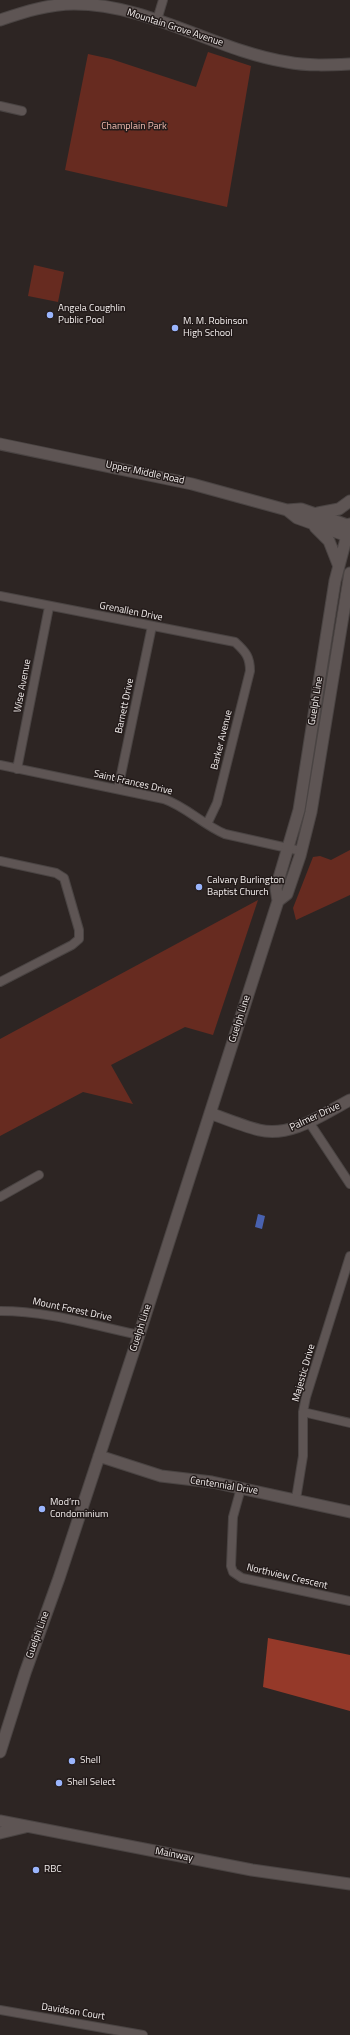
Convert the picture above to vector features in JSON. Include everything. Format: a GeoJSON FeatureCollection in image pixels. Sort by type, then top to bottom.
{"type":"FeatureCollection","features":[{"type":"Feature","properties":{"kind":"main road","name":"Mountain Grove Avenue"},"geometry":{"type":"LineString","coordinates":[[0,20],[26,11],[73,2],[115,8],[157,20],[250,53],[287,62],[318,65],[350,64]]}},
{"type":"Feature","properties":{"kind":"main road","name":"Upper Middle Road"},"geometry":{"type":"LineString","coordinates":[[0,444],[192,484],[287,510],[301,509],[314,513],[349,530]]}},
{"type":"Feature","properties":{"kind":"main road"},"geometry":{"type":"LineString","coordinates":[[314,513],[332,511],[350,500]]}},
{"type":"Feature","properties":{"kind":"main road","name":"Upper Middle Road"},"geometry":{"type":"LineString","coordinates":[[287,510],[297,518],[313,525],[349,530]]}},
{"type":"Feature","properties":{"kind":"main road"},"geometry":{"type":"LineString","coordinates":[[313,525],[323,533],[338,564]]}},
{"type":"Feature","properties":{"kind":"main road","name":"Guelph Line"},"geometry":{"type":"LineString","coordinates":[[0,1752],[139,1335],[278,901],[276,888],[299,810],[338,564],[349,530]]}},
{"type":"Feature","properties":{"kind":"main road","name":"Guelph Line"},"geometry":{"type":"LineString","coordinates":[[278,901],[287,894],[312,812],[350,573]]}},
{"type":"Feature","properties":{"kind":"main road"},"geometry":{"type":"LineString","coordinates":[[316,702],[326,723]]}},
{"type":"Feature","properties":{"kind":"main road","name":"Palmer Drive"},"geometry":{"type":"LineString","coordinates":[[210,1113],[270,1132],[290,1130],[309,1122],[350,1100]]}},
{"type":"Feature","properties":{"kind":"main road","name":"Centennial Drive"},"geometry":{"type":"LineString","coordinates":[[99,1456],[161,1476],[212,1482],[296,1499],[350,1512]]}},
{"type":"Feature","properties":{"kind":"main road","name":"Mainway"},"geometry":{"type":"LineString","coordinates":[[0,1820],[252,1870],[350,1884]]}},
{"type":"Feature","properties":{"kind":"main road"},"geometry":{"type":"LineString","coordinates":[[0,1833],[29,1825]]}},
{"type":"Feature","properties":{"kind":"street"},"geometry":{"type":"LineString","coordinates":[[157,20],[163,0]]}},
{"type":"Feature","properties":{"kind":"street"},"geometry":{"type":"LineString","coordinates":[[0,106],[22,111]]}},
{"type":"Feature","properties":{"kind":"street","name":"Grenallen Drive"},"geometry":{"type":"LineString","coordinates":[[0,596],[49,607],[235,642],[246,652],[250,660]]}},
{"type":"Feature","properties":{"kind":"street","name":"Wise Avenue"},"geometry":{"type":"LineString","coordinates":[[17,768],[49,607]]}},
{"type":"Feature","properties":{"kind":"street","name":"Barnett Drive"},"geometry":{"type":"LineString","coordinates":[[118,789],[152,626]]}},
{"type":"Feature","properties":{"kind":"street","name":"Barker Avenue"},"geometry":{"type":"LineString","coordinates":[[207,824],[217,803],[250,671],[250,660]]}},
{"type":"Feature","properties":{"kind":"street","name":"Saint Frances Drive"},"geometry":{"type":"LineString","coordinates":[[0,765],[118,789],[174,803],[225,834],[289,847],[301,851]]}},
{"type":"Feature","properties":{"kind":"street"},"geometry":{"type":"LineString","coordinates":[[0,861],[56,873],[64,878],[79,930],[79,939],[72,945],[0,982]]}},
{"type":"Feature","properties":{"kind":"street"},"geometry":{"type":"LineString","coordinates":[[309,1122],[350,1184]]}},
{"type":"Feature","properties":{"kind":"street"},"geometry":{"type":"LineString","coordinates":[[0,1197],[39,1174]]}},
{"type":"Feature","properties":{"kind":"street","name":"Majestic Drive"},"geometry":{"type":"LineString","coordinates":[[296,1499],[303,1456],[303,1412],[306,1397],[350,1256]]}},
{"type":"Feature","properties":{"kind":"street","name":"Mount Forest Drive"},"geometry":{"type":"LineString","coordinates":[[0,1311],[29,1311],[58,1316],[139,1335]]}},
{"type":"Feature","properties":{"kind":"street"},"geometry":{"type":"LineString","coordinates":[[303,1412],[350,1423]]}},
{"type":"Feature","properties":{"kind":"street","name":"Northview Crescent"},"geometry":{"type":"LineString","coordinates":[[241,1488],[234,1517],[231,1566],[233,1572],[242,1578],[350,1601]]}},
{"type":"Feature","properties":{"kind":"street","name":"Davidson Court"},"geometry":{"type":"LineString","coordinates":[[0,2010],[143,2035]]}},
{"type":"Feature","properties":{"kind":"green space","name":"Champlain Park"},"geometry":{"type":"Polygon","coordinates":[[[208,52],[251,66],[227,207],[65,170],[88,54],[111,59],[196,87],[208,52]]]}},
{"type":"Feature","properties":{"kind":"green space"},"geometry":{"type":"Polygon","coordinates":[[[34,265],[64,272],[58,302],[28,296],[34,265]]]}},
{"type":"Feature","properties":{"kind":"green space"},"geometry":{"type":"Polygon","coordinates":[[[350,850],[350,895],[296,920],[293,908],[313,857],[320,856],[331,860],[350,850]]]}},
{"type":"Feature","properties":{"kind":"green space"},"geometry":{"type":"Polygon","coordinates":[[[258,900],[213,1035],[185,1027],[111,1065],[133,1104],[83,1092],[0,1136],[0,1039],[258,900]]]}},
{"type":"Feature","properties":{"kind":"shaded area"},"geometry":{"type":"Polygon","coordinates":[[[268,1638],[350,1655],[350,1711],[263,1687],[268,1638]]]}},
{"type":"Feature","properties":{"kind":"water"},"geometry":{"type":"Polygon","coordinates":[[[258,1214],[265,1216],[262,1229],[255,1227],[258,1214]]]}},
{"type":"Feature","properties":{"kind":"place","name":"Angela Coughlin Public Pool"},"geometry":{"type":"Point","coordinates":[50,315]}},
{"type":"Feature","properties":{"kind":"place","name":"M. M. Robinson High School"},"geometry":{"type":"Point","coordinates":[175,328]}},
{"type":"Feature","properties":{"kind":"place","name":"Calvary Burlington Baptist Church"},"geometry":{"type":"Point","coordinates":[199,887]}},
{"type":"Feature","properties":{"kind":"place","name":"Mod’rn Condominium"},"geometry":{"type":"Point","coordinates":[42,1509]}},
{"type":"Feature","properties":{"kind":"place","name":"Shell"},"geometry":{"type":"Point","coordinates":[72,1761]}},
{"type":"Feature","properties":{"kind":"place","name":"Shell Select"},"geometry":{"type":"Point","coordinates":[59,1783]}},
{"type":"Feature","properties":{"kind":"place","name":"RBC"},"geometry":{"type":"Point","coordinates":[36,1870]}}]}
